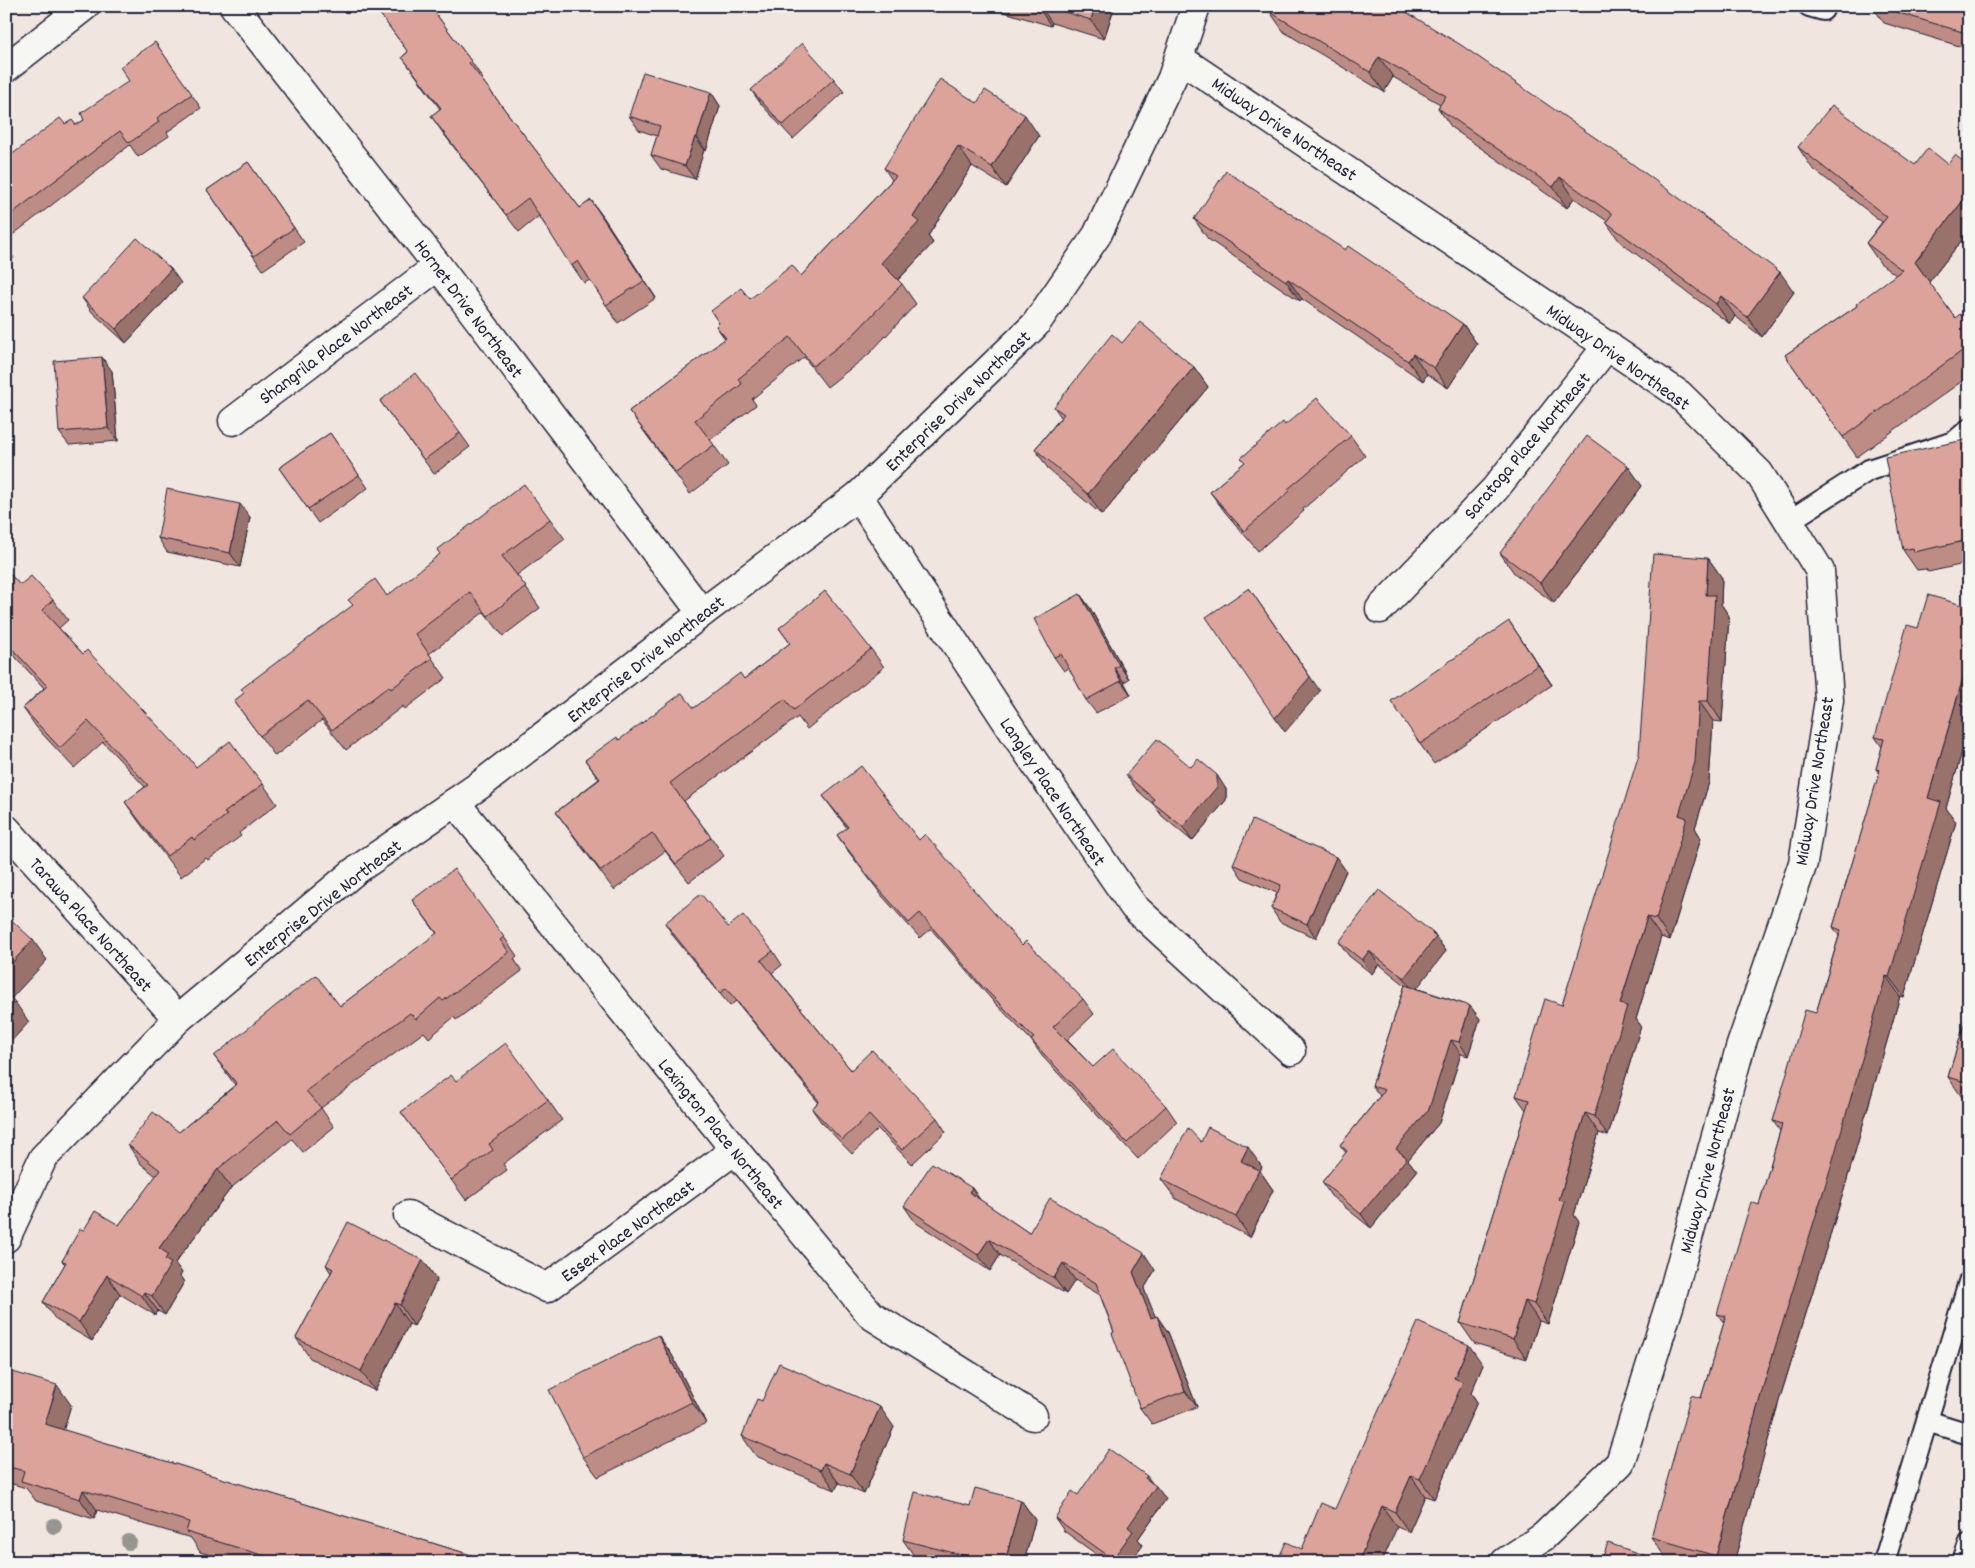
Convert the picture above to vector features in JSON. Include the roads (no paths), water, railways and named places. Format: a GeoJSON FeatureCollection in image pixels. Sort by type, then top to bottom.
{"type":"FeatureCollection","features":[{"type":"Feature","properties":{"kind":"street"},"geometry":{"type":"LineString","coordinates":[[6,68],[86,6]]}},
{"type":"Feature","properties":{"kind":"street","name":"Hornet Drive Northeast"},"geometry":{"type":"LineString","coordinates":[[234,6],[438,266],[702,613]]}},
{"type":"Feature","properties":{"kind":"street","name":"Enterprise Drive Northeast"},"geometry":{"type":"LineString","coordinates":[[6,1238],[43,1158],[178,1019],[355,871],[480,785],[702,613],[858,496],[1035,325],[1098,235],[1172,78],[1196,6]]}},
{"type":"Feature","properties":{"kind":"street","name":"Midway Drive Northeast"},"geometry":{"type":"LineString","coordinates":[[1179,58],[1679,394],[1758,473],[1820,571],[1829,700],[1803,863],[1740,1048],[1671,1300],[1620,1463],[1543,1537],[1505,1562]]}},
{"type":"Feature","properties":{"kind":"street","name":"Shangrila Place Northeast"},"geometry":{"type":"LineString","coordinates":[[232,421],[438,266]]}},
{"type":"Feature","properties":{"kind":"street","name":"Saratoga Place Northeast"},"geometry":{"type":"LineString","coordinates":[[1380,609],[1495,488],[1608,345]]}},
{"type":"Feature","properties":{"kind":"street","name":"Langley Place Northeast"},"geometry":{"type":"LineString","coordinates":[[858,496],[1017,737],[1134,907],[1291,1051]]}},
{"type":"Feature","properties":{"kind":"street","name":"Lexington Place Northeast"},"geometry":{"type":"LineString","coordinates":[[455,802],[735,1150],[871,1315],[1033,1416]]}},
{"type":"Feature","properties":{"kind":"street","name":"Tarawa Place Northeast"},"geometry":{"type":"LineString","coordinates":[[6,829],[178,1019]]}},
{"type":"Feature","properties":{"kind":"street","name":"Essex Place Northeast"},"geometry":{"type":"LineString","coordinates":[[408,1215],[548,1288],[735,1150]]}},
{"type":"Feature","properties":{"kind":"lane"},"geometry":{"type":"LineString","coordinates":[[1789,521],[1869,470],[1954,442],[1969,429]]}},
{"type":"Feature","properties":{"kind":"lane"},"geometry":{"type":"LineString","coordinates":[[1884,1562],[1969,1282]]}},
{"type":"Feature","properties":{"kind":"lane"},"geometry":{"type":"LineString","coordinates":[[1927,1421],[1969,1434]]}},
{"type":"Feature","properties":{"kind":"lane"},"geometry":{"type":"LineString","coordinates":[[1962,1562],[1969,1544]]}}]}
